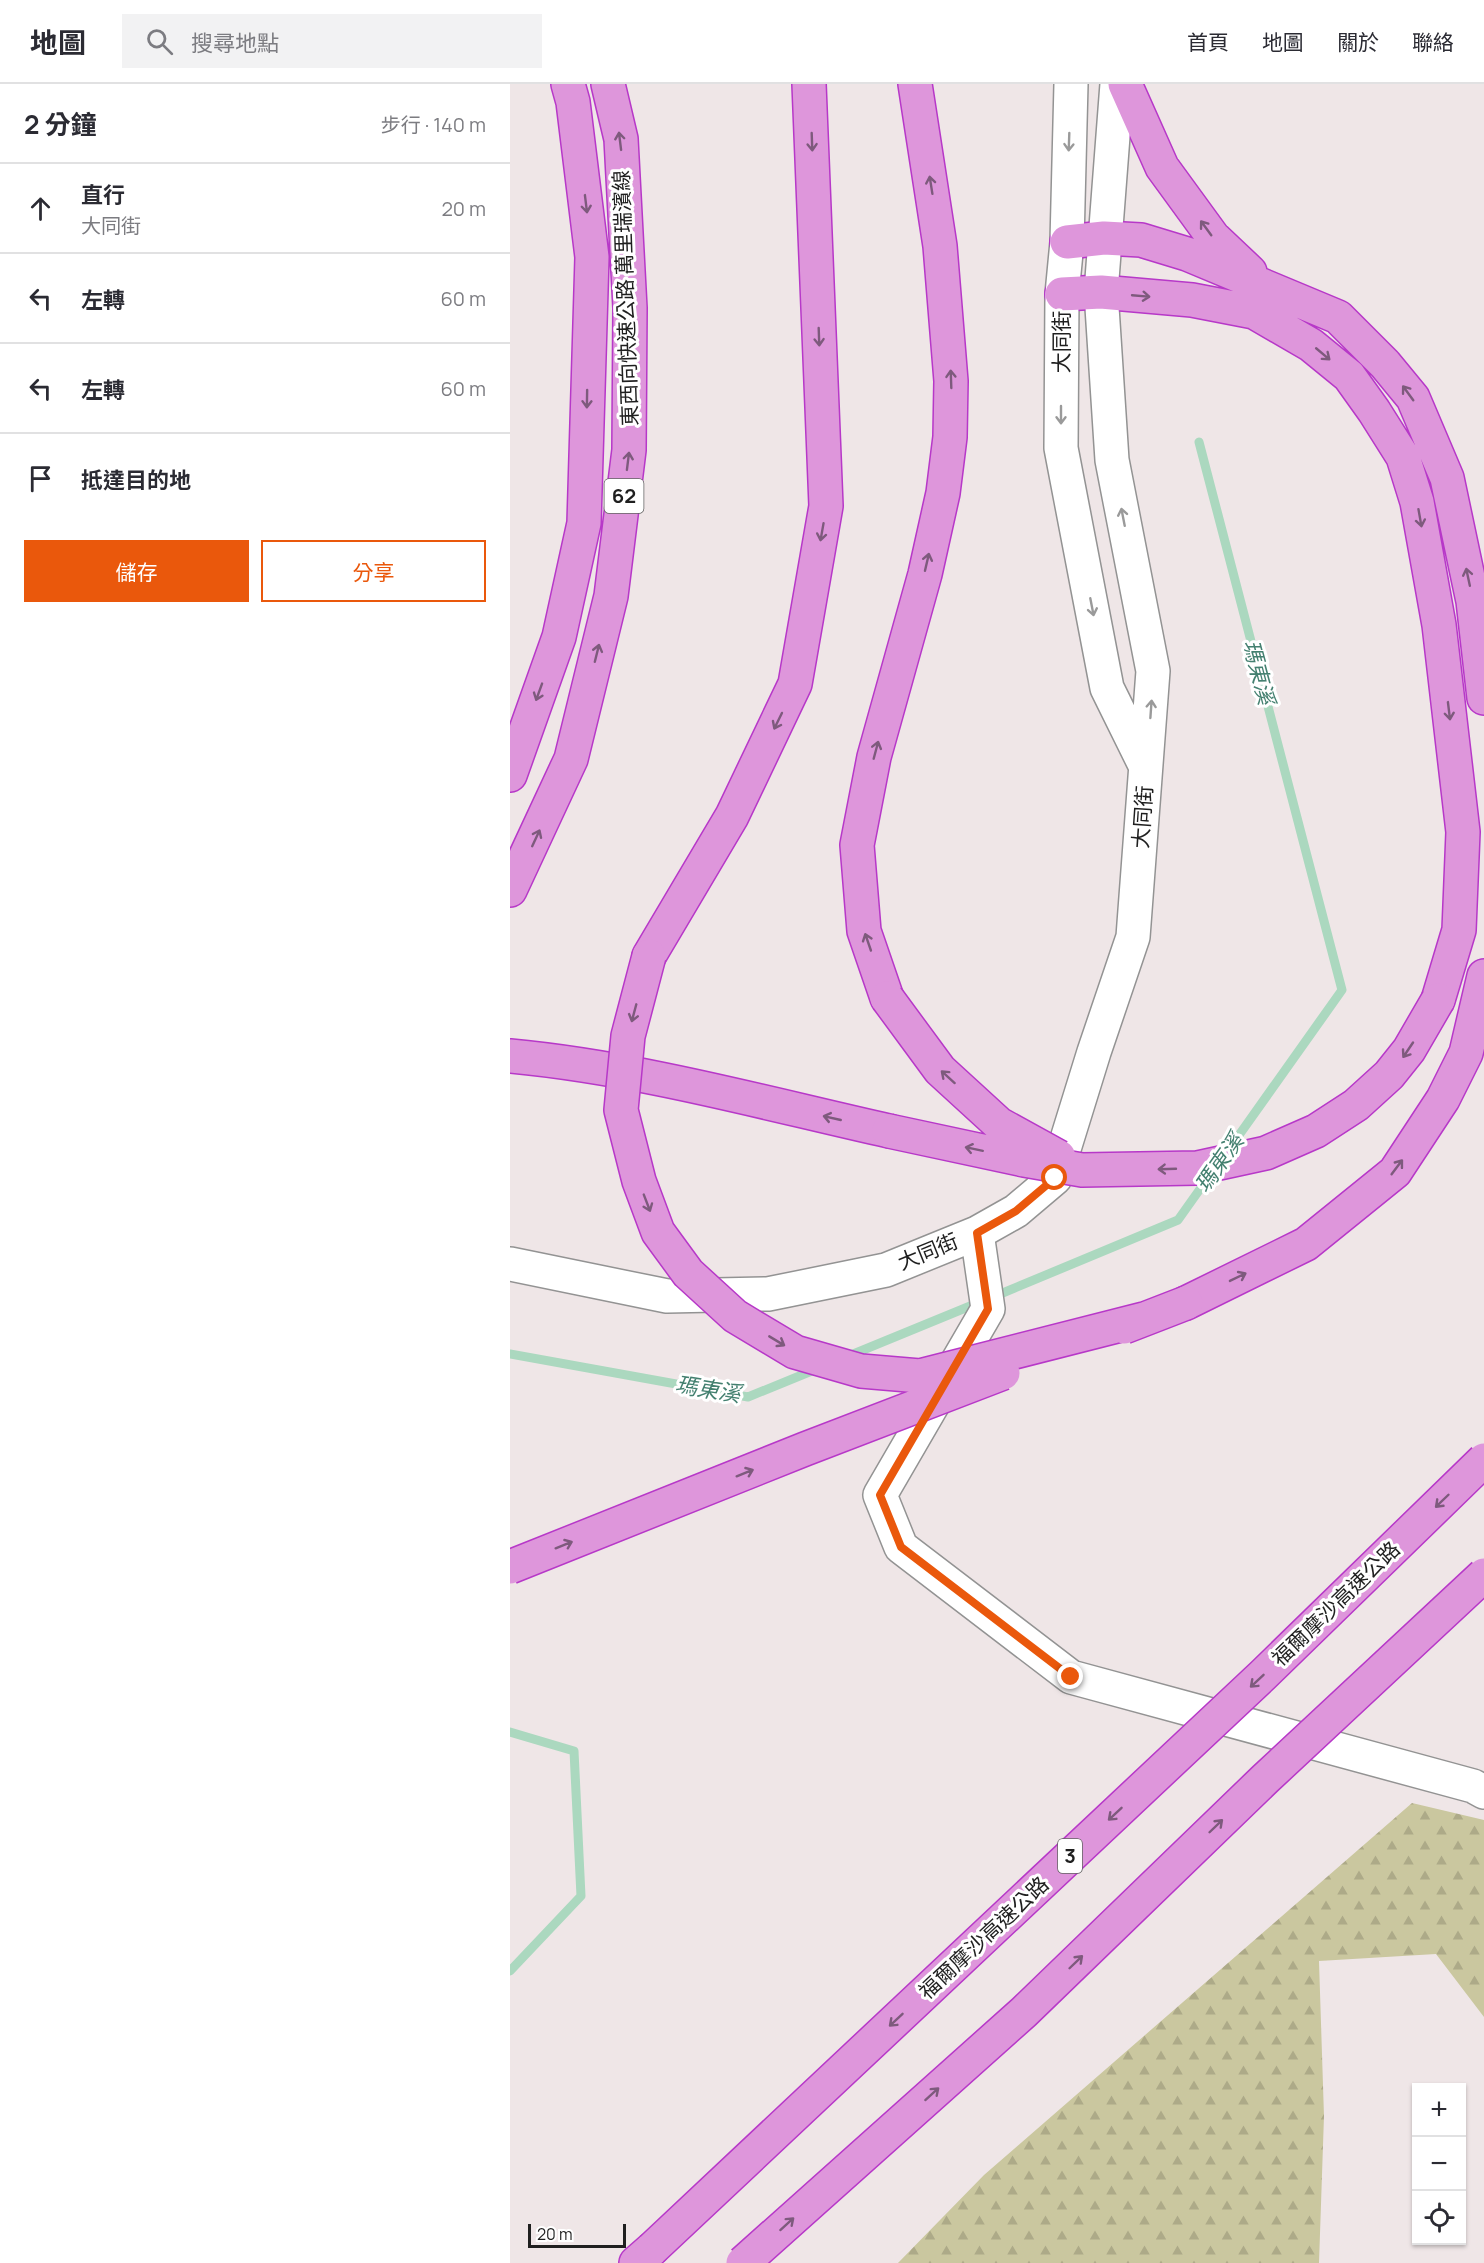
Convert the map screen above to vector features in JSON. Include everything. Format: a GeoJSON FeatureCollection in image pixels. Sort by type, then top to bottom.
{"type":"FeatureCollection","features":[{"type":"Feature","properties":{"kind":"highway","name":"東西向快速公路 萬里瑞濱線"},"geometry":{"type":"LineString","coordinates":[[510,775],[559,637],[584,523],[592,257],[573,102],[568,84]]}},
{"type":"Feature","properties":{"kind":"highway","name":"東西向快速公路 萬里瑞濱線"},"geometry":{"type":"LineString","coordinates":[[510,890],[571,759],[611,596],[628,461],[630,308],[621,139],[608,84]]}},
{"type":"Feature","properties":{"kind":"highway"},"geometry":{"type":"LineString","coordinates":[[809,84],[826,506],[795,684],[732,816],[649,956],[628,1036],[621,1110],[639,1181],[658,1232],[688,1273],[735,1316],[795,1352],[861,1371],[920,1376],[1144,1319]]}},
{"type":"Feature","properties":{"kind":"highway"},"geometry":{"type":"LineString","coordinates":[[915,84],[940,246],[951,381],[950,437],[943,493],[927,562],[874,757],[857,845],[864,931],[887,998],[940,1070],[999,1124],[1082,1170]]}},
{"type":"Feature","properties":{"kind":"highway"},"geometry":{"type":"LineString","coordinates":[[1125,84],[1162,167],[1213,237],[1262,284]]}},
{"type":"Feature","properties":{"kind":"highway"},"geometry":{"type":"LineString","coordinates":[[1066,242],[1104,238],[1141,240],[1187,254],[1338,317],[1385,364],[1413,398],[1447,478],[1473,601],[1484,698]]}},
{"type":"Feature","properties":{"kind":"highway"},"geometry":{"type":"LineString","coordinates":[[510,1056],[580,1064],[668,1081],[889,1131],[1082,1170],[1197,1168],[1266,1153],[1316,1131],[1356,1105],[1389,1075],[1409,1050],[1438,1000],[1458,930],[1463,832],[1439,625],[1417,502],[1403,457],[1349,376],[1311,345],[1254,312],[1192,300],[1101,292],[1062,294]]}},
{"type":"Feature","properties":{"kind":"highway"},"geometry":{"type":"LineString","coordinates":[[510,1567],[805,1449],[1186,1303],[1306,1244],[1395,1172],[1443,1099],[1466,1053],[1484,976]]}},
{"type":"Feature","properties":{"kind":"highway","name":"福爾摩沙高速公路"},"geometry":{"type":"LineString","coordinates":[[636,2263],[1246,1692],[1484,1460]]}},
{"type":"Feature","properties":{"kind":"highway"},"geometry":{"type":"LineString","coordinates":[[743,2263],[1024,2012],[1265,1779],[1484,1575]]}},
{"type":"Feature","properties":{"kind":"street","name":"大同街"},"geometry":{"type":"LineString","coordinates":[[1071,84],[1062,294],[1061,448],[1107,688],[1146,767]]}},
{"type":"Feature","properties":{"kind":"street","name":"大同街"},"geometry":{"type":"LineString","coordinates":[[510,1263],[667,1296],[768,1294],[886,1270],[977,1233],[1016,1211],[1055,1178],[1133,937],[1154,671],[1112,460],[1101,292],[1117,84]]}},
{"type":"Feature","properties":{"kind":"street"},"geometry":{"type":"LineString","coordinates":[[977,1233],[988,1309],[880,1495],[901,1547],[1071,1677],[1473,1785],[1484,1792]]}},
{"type":"Feature","properties":{"kind":"green space"},"geometry":{"type":"Polygon","coordinates":[[[1412,1803],[1484,1820],[1484,2017],[1436,1954],[1319,1961],[1324,2116],[1319,2263],[898,2263],[984,2175],[1412,1803]]]}},
{"type":"Feature","properties":{"kind":"waterway","name":"瑪東溪"},"geometry":{"type":"LineString","coordinates":[[1199,442],[1342,990],[1227,1152]]}},
{"type":"Feature","properties":{"kind":"waterway","name":"瑪東溪"},"geometry":{"type":"LineString","coordinates":[[993,1297],[1178,1220],[1210,1175]]}},
{"type":"Feature","properties":{"kind":"waterway","name":"瑪東溪"},"geometry":{"type":"LineString","coordinates":[[846,1357],[980,1302]]}},
{"type":"Feature","properties":{"kind":"waterway","name":"瑪東溪"},"geometry":{"type":"LineString","coordinates":[[510,1354],[748,1397],[819,1368]]}},
{"type":"Feature","properties":{"kind":"waterway","name":"瑪東溪"},"geometry":{"type":"LineString","coordinates":[[510,1732],[574,1751],[581,1896],[510,1971]]}},
{"type":"Feature","properties":{"kind":"route"},"geometry":{"type":"LineString","coordinates":[[1055,1178],[1016,1211],[977,1233],[988,1309],[880,1495],[901,1547],[1071,1677]]}}]}
